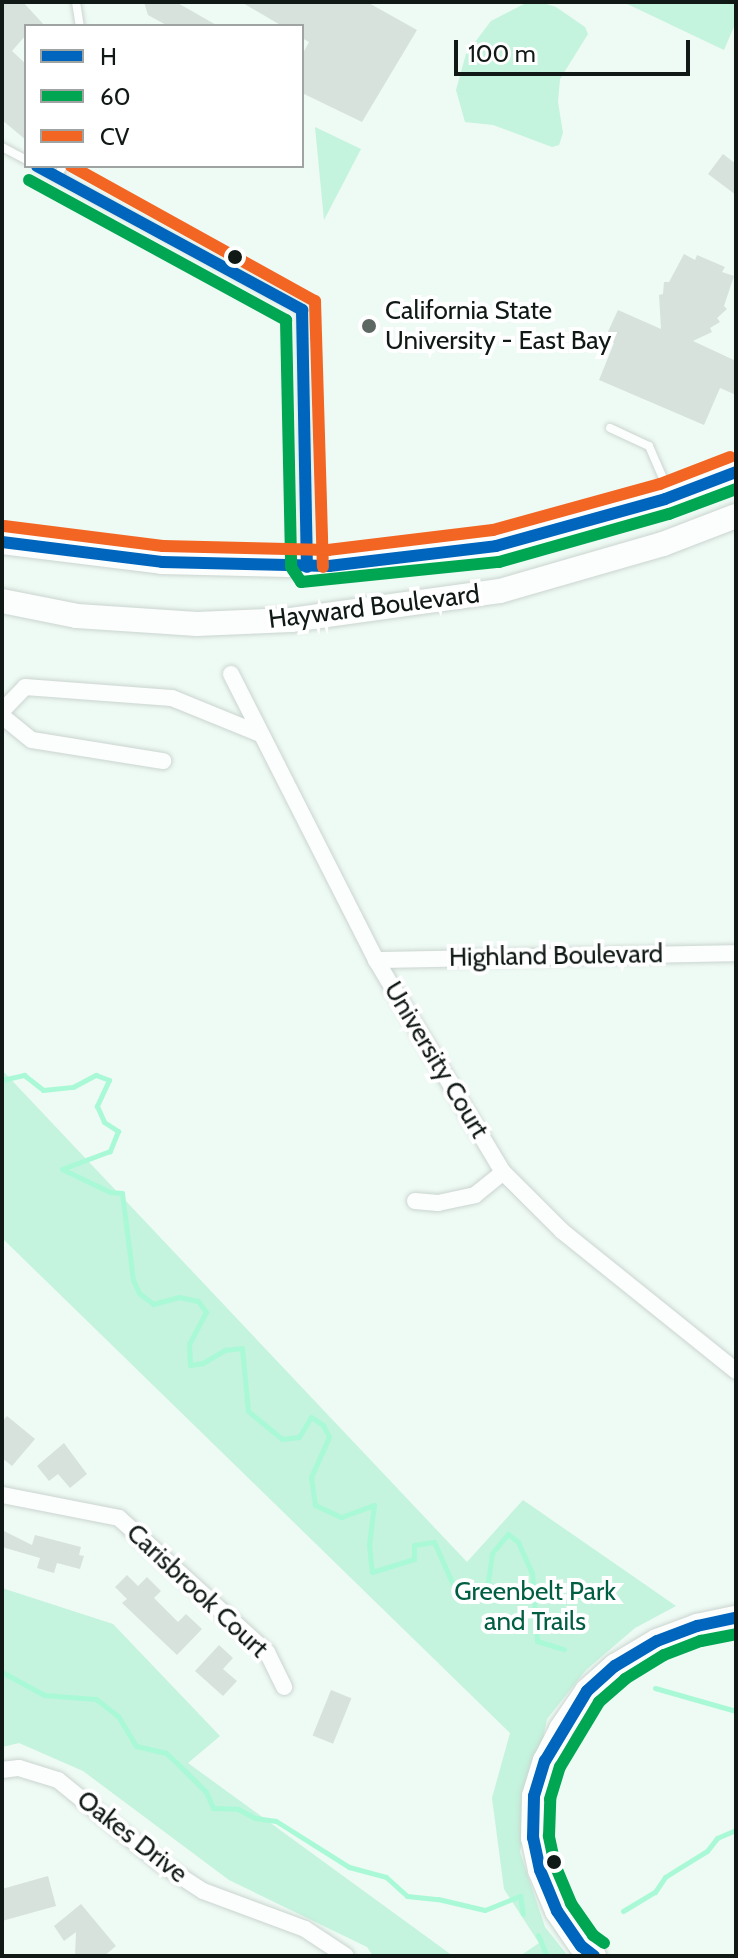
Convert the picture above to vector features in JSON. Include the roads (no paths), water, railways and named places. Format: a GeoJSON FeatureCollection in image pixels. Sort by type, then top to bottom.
{"type":"FeatureCollection","features":[{"type":"Feature","properties":{"kind":"street"},"geometry":{"type":"LineString","coordinates":[[2,542],[162,562],[307,567],[496,546],[671,497],[736,472]]}},
{"type":"Feature","properties":{"kind":"street","name":"Hayward Boulevard"},"geometry":{"type":"LineString","coordinates":[[2,601],[77,616],[197,624],[291,620],[500,591],[663,544],[736,516]]}},
{"type":"Feature","properties":{"kind":"street","name":"University Court"},"geometry":{"type":"LineString","coordinates":[[231,674],[376,960],[503,1172],[562,1231],[736,1371]]}},
{"type":"Feature","properties":{"kind":"street"},"geometry":{"type":"LineString","coordinates":[[163,761],[32,740],[2,714],[25,687],[172,698],[260,734]]}},
{"type":"Feature","properties":{"kind":"street","name":"Highland Boulevard"},"geometry":{"type":"LineString","coordinates":[[376,960],[736,953]]}},
{"type":"Feature","properties":{"kind":"street"},"geometry":{"type":"LineString","coordinates":[[415,1201],[438,1203],[475,1195],[503,1172]]}},
{"type":"Feature","properties":{"kind":"street","name":"Carisbrook Court"},"geometry":{"type":"LineString","coordinates":[[2,1495],[119,1518],[267,1652],[284,1687]]}},
{"type":"Feature","properties":{"kind":"street"},"geometry":{"type":"LineString","coordinates":[[594,1956],[581,1946],[557,1911],[540,1870],[533,1838],[534,1796],[545,1761],[561,1729],[587,1691],[615,1666],[657,1641],[697,1626],[736,1618]]}},
{"type":"Feature","properties":{"kind":"street","name":"Oakes Drive"},"geometry":{"type":"LineString","coordinates":[[2,1770],[19,1768],[58,1780],[160,1863],[203,1891],[305,1929],[346,1956]]}},
{"type":"Feature","properties":{"kind":"lane"},"geometry":{"type":"LineString","coordinates":[[76,2],[80,24]]}},
{"type":"Feature","properties":{"kind":"lane"},"geometry":{"type":"LineString","coordinates":[[2,147],[24,159]]}},
{"type":"Feature","properties":{"kind":"lane"},"geometry":{"type":"LineString","coordinates":[[41,168],[302,310],[307,567]]}},
{"type":"Feature","properties":{"kind":"lane"},"geometry":{"type":"LineString","coordinates":[[57,177],[62,168]]}},
{"type":"Feature","properties":{"kind":"lane"},"geometry":{"type":"LineString","coordinates":[[610,428],[649,446],[671,497]]}},
{"type":"Feature","properties":{"kind":"waterway"},"geometry":{"type":"LineString","coordinates":[[2,1080],[24,1075],[43,1090],[73,1087],[96,1075],[109,1080],[97,1106],[104,1122],[118,1131],[110,1151],[62,1169],[110,1192],[122,1193],[133,1280],[139,1293],[153,1304],[179,1297],[198,1301],[206,1312],[189,1344],[190,1365],[203,1363],[225,1350],[242,1348],[248,1411],[282,1439],[299,1437],[311,1417],[323,1425],[329,1437],[311,1477],[315,1505],[341,1517],[374,1505],[369,1545],[372,1572],[414,1559],[414,1545],[434,1542],[455,1589],[471,1597],[488,1582],[492,1553],[508,1534],[518,1542],[532,1573],[537,1641],[564,1649]]}},
{"type":"Feature","properties":{"kind":"waterway"},"geometry":{"type":"LineString","coordinates":[[2,1672],[44,1695],[96,1699],[118,1716],[136,1746],[166,1753],[179,1765],[206,1792],[213,1808],[238,1809],[255,1818],[276,1821],[349,1867],[386,1877],[407,1896],[438,1899],[485,1910],[520,1896],[523,1914]]}},
{"type":"Feature","properties":{"kind":"waterway"},"geometry":{"type":"LineString","coordinates":[[655,1688],[736,1711]]}},
{"type":"Feature","properties":{"kind":"waterway"},"geometry":{"type":"LineString","coordinates":[[623,1911],[655,1892],[665,1877],[707,1851],[717,1838],[736,1830]]}},
{"type":"Feature","properties":{"kind":"waterway"},"geometry":{"type":"LineString","coordinates":[[538,1935],[547,1956]]}},
{"type":"Feature","properties":{"kind":"place","name":"California State University - East Bay"},"geometry":{"type":"Point","coordinates":[369,326]}},
{"type":"Feature","properties":{"kind":"park label","name":"Greenbelt Park and Trails"},"geometry":{"type":"Point","coordinates":[535,1607]}}]}
